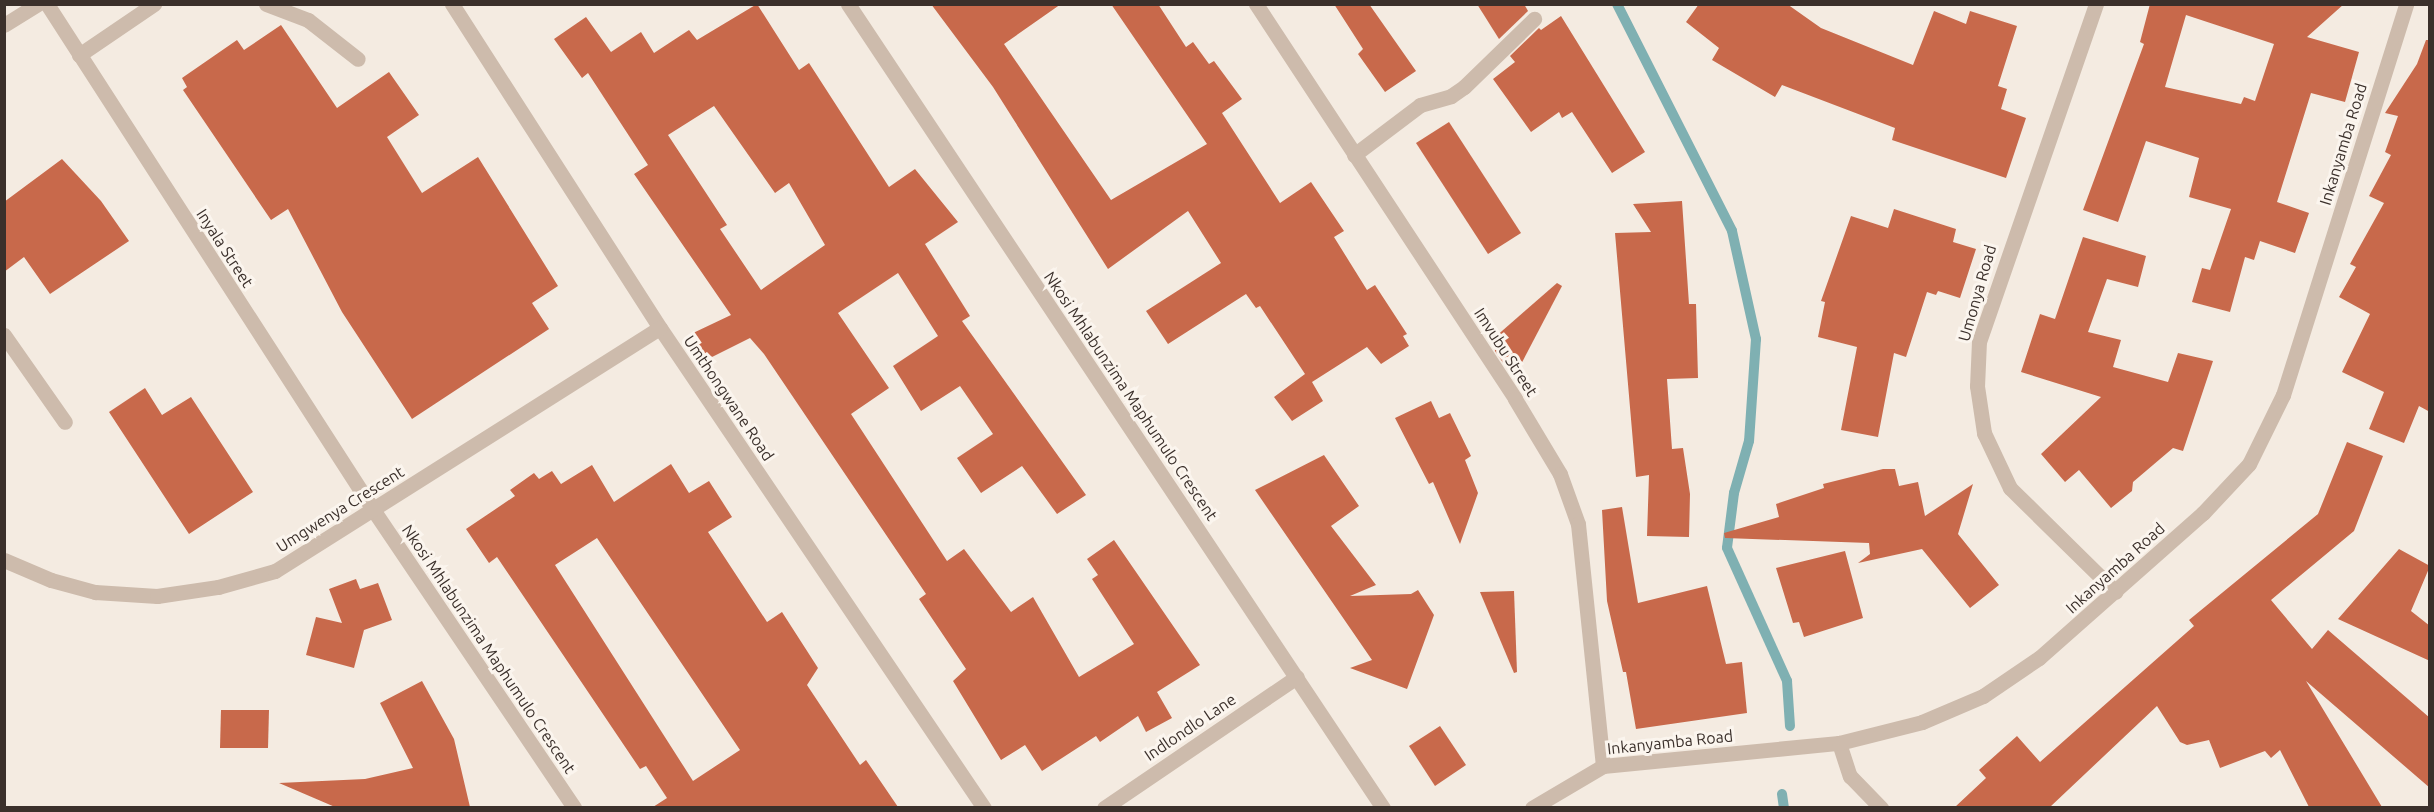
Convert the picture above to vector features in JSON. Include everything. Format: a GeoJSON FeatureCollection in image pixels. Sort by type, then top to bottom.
{"type":"FeatureCollection","features":[{"type":"Feature","properties":{"kind":"street"},"geometry":{"type":"LineString","coordinates":[[4,25],[38,4]]}},
{"type":"Feature","properties":{"kind":"street","name":"Inyala Street"},"geometry":{"type":"LineString","coordinates":[[47,4],[374,511]]}},
{"type":"Feature","properties":{"kind":"street"},"geometry":{"type":"LineString","coordinates":[[79,55],[154,4]]}},
{"type":"Feature","properties":{"kind":"street"},"geometry":{"type":"LineString","coordinates":[[266,4],[308,20],[358,59]]}},
{"type":"Feature","properties":{"kind":"street","name":"Umthongwane Road"},"geometry":{"type":"LineString","coordinates":[[453,4],[660,328],[984,807]]}},
{"type":"Feature","properties":{"kind":"street","name":"Nkosi Mhlabunzima Maphumulo Crescent"},"geometry":{"type":"LineString","coordinates":[[848,4],[1383,807]]}},
{"type":"Feature","properties":{"kind":"street","name":"Imvubu Street"},"geometry":{"type":"LineString","coordinates":[[1256,4],[1560,474],[1578,524],[1604,766]]}},
{"type":"Feature","properties":{"kind":"street","name":"Umonya Road"},"geometry":{"type":"LineString","coordinates":[[2096,4],[1979,340],[1977,386],[1984,434],[2010,488],[2116,592]]}},
{"type":"Feature","properties":{"kind":"street","name":"Inkanyamba Road"},"geometry":{"type":"LineString","coordinates":[[1532,807],[1604,766],[1839,743],[1922,722],[1983,696],[2039,658],[2203,513],[2249,464],[2283,395],[2406,4]]}},
{"type":"Feature","properties":{"kind":"street"},"geometry":{"type":"LineString","coordinates":[[1354,155],[1420,105],[1451,96],[1464,87],[1534,19]]}},
{"type":"Feature","properties":{"kind":"street","name":"Umgwenya Crescent"},"geometry":{"type":"LineString","coordinates":[[4,560],[51,580],[95,592],[157,596],[218,588],[275,571],[374,511],[660,328]]}},
{"type":"Feature","properties":{"kind":"street"},"geometry":{"type":"LineString","coordinates":[[4,335],[64,422]]}},
{"type":"Feature","properties":{"kind":"street","name":"Nkosi Mhlabunzima Maphumulo Crescent"},"geometry":{"type":"LineString","coordinates":[[374,511],[574,807]]}},
{"type":"Feature","properties":{"kind":"street","name":"Indlondlo Lane"},"geometry":{"type":"LineString","coordinates":[[1104,807],[1297,677]]}},
{"type":"Feature","properties":{"kind":"street"},"geometry":{"type":"LineString","coordinates":[[1839,743],[1850,776],[1881,807]]}},
{"type":"Feature","properties":{"kind":"building"},"geometry":{"type":"Polygon","coordinates":[[[757,4],[799,70],[809,63],[889,187],[915,169],[958,222],[925,244],[970,316],[962,321],[1086,495],[1057,514],[1022,466],[981,493],[957,458],[993,434],[960,386],[921,411],[893,366],[938,336],[898,273],[838,313],[889,388],[851,414],[947,561],[964,549],[1011,612],[1033,597],[1079,677],[1134,644],[1092,579],[1098,575],[1087,559],[1114,540],[1200,665],[1157,692],[1172,718],[1146,732],[1138,716],[1100,742],[1096,736],[1042,771],[1025,745],[1001,760],[953,681],[966,669],[919,599],[926,594],[764,354],[750,338],[704,361],[691,334],[731,315],[634,174],[648,165],[588,73],[582,78],[554,39],[586,17],[611,52],[641,32],[654,53],[689,30],[697,40],[757,4]],[[714,106],[668,135],[727,225],[720,229],[761,290],[825,245],[789,183],[775,193],[714,106]]]}},
{"type":"Feature","properties":{"kind":"building"},"geometry":{"type":"Polygon","coordinates":[[[931,4],[1061,4],[1004,44],[1111,200],[1207,144],[1111,4],[1158,4],[1186,47],[1193,42],[1209,64],[1214,61],[1242,99],[1222,113],[1280,203],[1311,182],[1344,231],[1334,237],[1367,290],[1375,285],[1407,334],[1403,336],[1409,346],[1381,364],[1367,347],[1312,382],[1323,401],[1292,421],[1274,397],[1305,374],[1260,306],[1256,308],[1246,294],[1168,344],[1146,311],[1221,263],[1188,211],[1108,269],[993,87],[931,4]]]}},
{"type":"Feature","properties":{"kind":"building"},"geometry":{"type":"Polygon","coordinates":[[[1334,4],[1369,4],[1416,71],[1385,92],[1358,54],[1363,49],[1334,4]]]}},
{"type":"Feature","properties":{"kind":"building"},"geometry":{"type":"Polygon","coordinates":[[[1477,4],[1524,4],[1528,11],[1499,39],[1477,4]]]}},
{"type":"Feature","properties":{"kind":"building"},"geometry":{"type":"Polygon","coordinates":[[[1699,4],[1787,4],[1821,28],[1913,65],[1934,11],[1966,24],[1970,11],[2017,26],[1998,86],[2007,89],[2001,109],[2026,118],[2006,178],[1892,140],[1895,128],[1782,85],[1775,97],[1712,60],[1719,48],[1686,22],[1699,4]]]}},
{"type":"Feature","properties":{"kind":"building"},"geometry":{"type":"Polygon","coordinates":[[[2150,4],[2344,4],[2307,37],[2359,52],[2345,102],[2311,93],[2277,202],[2309,213],[2295,253],[2260,241],[2254,260],[2245,257],[2230,312],[2192,302],[2202,268],[2210,270],[2231,209],[2189,197],[2199,158],[2146,141],[2118,222],[2083,210],[2144,44],[2140,42],[2150,4]],[[2186,15],[2165,87],[2241,104],[2244,97],[2255,101],[2274,44],[2186,15]]]}},
{"type":"Feature","properties":{"kind":"building"},"geometry":{"type":"Polygon","coordinates":[[[1561,16],[1645,152],[1612,173],[1572,112],[1562,118],[1559,112],[1531,132],[1493,79],[1515,62],[1510,56],[1539,28],[1541,30],[1561,16]]]}},
{"type":"Feature","properties":{"kind":"building"},"geometry":{"type":"Polygon","coordinates":[[[281,25],[337,108],[389,72],[419,115],[387,137],[422,193],[478,157],[558,286],[532,303],[549,329],[412,419],[342,312],[288,209],[271,220],[183,90],[187,87],[182,78],[237,40],[244,50],[281,25]]]}},
{"type":"Feature","properties":{"kind":"building"},"geometry":{"type":"Polygon","coordinates":[[[2426,40],[2430,40],[2430,412],[2419,406],[2404,443],[2369,429],[2384,392],[2342,372],[2370,314],[2339,297],[2356,267],[2350,264],[2384,203],[2369,196],[2391,155],[2385,152],[2398,116],[2385,113],[2417,64],[2426,40]]]}},
{"type":"Feature","properties":{"kind":"building"},"geometry":{"type":"Polygon","coordinates":[[[1449,122],[1521,233],[1488,254],[1416,143],[1449,122]]]}},
{"type":"Feature","properties":{"kind":"building"},"geometry":{"type":"Polygon","coordinates":[[[62,159],[101,201],[129,241],[50,294],[24,257],[4,272],[4,202],[62,159]]]}},
{"type":"Feature","properties":{"kind":"building"},"geometry":{"type":"Polygon","coordinates":[[[1682,201],[1689,304],[1696,304],[1698,378],[1667,379],[1672,449],[1683,448],[1690,494],[1689,537],[1647,536],[1649,475],[1636,477],[1615,233],[1651,232],[1633,204],[1682,201]]]}},
{"type":"Feature","properties":{"kind":"building"},"geometry":{"type":"Polygon","coordinates":[[[1894,209],[1956,229],[1953,242],[1976,249],[1960,298],[1938,291],[1936,295],[1927,292],[1906,357],[1894,353],[1878,437],[1841,430],[1857,347],[1818,337],[1825,302],[1821,301],[1851,216],[1888,228],[1894,209]]]}},
{"type":"Feature","properties":{"kind":"building"},"geometry":{"type":"Polygon","coordinates":[[[2083,237],[2146,256],[2138,287],[2107,279],[2088,332],[2121,340],[2113,367],[2168,382],[2178,353],[2213,361],[2183,451],[2173,448],[2133,482],[2132,491],[2111,508],[2079,470],[2065,482],[2041,454],[2101,397],[2021,372],[2040,314],[2055,319],[2083,237]]]}},
{"type":"Feature","properties":{"kind":"building"},"geometry":{"type":"Polygon","coordinates":[[[1557,283],[1562,286],[1517,372],[1506,367],[1495,351],[1494,338],[1557,283]]]}},
{"type":"Feature","properties":{"kind":"building"},"geometry":{"type":"Polygon","coordinates":[[[145,388],[162,415],[191,397],[253,492],[189,534],[109,412],[145,388]]]}},
{"type":"Feature","properties":{"kind":"building"},"geometry":{"type":"Polygon","coordinates":[[[1431,401],[1439,418],[1450,413],[1471,456],[1465,460],[1478,493],[1460,544],[1433,482],[1429,484],[1395,418],[1431,401]]]}},
{"type":"Feature","properties":{"kind":"building"},"geometry":{"type":"Polygon","coordinates":[[[2347,442],[2383,456],[2354,531],[2271,600],[2312,649],[2328,630],[2430,718],[2430,788],[2306,681],[2382,807],[2309,807],[2280,750],[2271,758],[2265,751],[2220,768],[2209,740],[2187,745],[2180,742],[2157,706],[2050,807],[1955,807],[1986,778],[1979,770],[2017,736],[2040,762],[2194,626],[2189,620],[2318,514],[2347,442]]]}},
{"type":"Feature","properties":{"kind":"building"},"geometry":{"type":"Polygon","coordinates":[[[1324,455],[1359,506],[1331,526],[1376,585],[1350,596],[1411,594],[1418,590],[1434,615],[1407,689],[1350,668],[1372,660],[1255,490],[1324,455]]]}},
{"type":"Feature","properties":{"kind":"building"},"geometry":{"type":"Polygon","coordinates":[[[671,464],[689,493],[709,481],[732,517],[708,532],[767,622],[782,612],[818,668],[807,685],[860,765],[866,760],[898,807],[653,807],[667,798],[646,766],[640,769],[497,557],[489,563],[466,529],[515,496],[510,490],[534,473],[539,479],[552,471],[561,484],[592,465],[614,502],[671,464]],[[597,538],[555,565],[693,781],[740,750],[597,538]]]}},
{"type":"Feature","properties":{"kind":"building"},"geometry":{"type":"Polygon","coordinates":[[[1883,469],[1895,469],[1899,486],[1918,482],[1925,516],[1973,484],[1958,534],[1999,585],[1970,608],[1922,549],[1858,563],[1870,554],[1869,543],[1725,538],[1724,533],[1779,517],[1776,504],[1824,488],[1823,484],[1883,469]]]}},
{"type":"Feature","properties":{"kind":"building"},"geometry":{"type":"Polygon","coordinates":[[[1622,507],[1638,603],[1707,586],[1726,664],[1742,662],[1747,713],[1636,729],[1626,672],[1623,672],[1607,601],[1602,510],[1622,507]]]}},
{"type":"Feature","properties":{"kind":"building"},"geometry":{"type":"Polygon","coordinates":[[[2399,549],[2430,566],[2411,611],[2430,626],[2430,661],[2338,619],[2399,549]]]}},
{"type":"Feature","properties":{"kind":"building"},"geometry":{"type":"Polygon","coordinates":[[[1845,551],[1863,618],[1804,637],[1799,622],[1793,623],[1776,568],[1845,551]]]}},
{"type":"Feature","properties":{"kind":"building"},"geometry":{"type":"Polygon","coordinates":[[[356,579],[360,589],[378,583],[392,620],[364,630],[354,668],[306,655],[316,617],[342,623],[329,589],[356,579]]]}},
{"type":"Feature","properties":{"kind":"building"},"geometry":{"type":"Polygon","coordinates":[[[1514,591],[1517,672],[1514,673],[1480,592],[1514,591]]]}},
{"type":"Feature","properties":{"kind":"building"},"geometry":{"type":"Polygon","coordinates":[[[422,681],[454,739],[470,807],[335,807],[279,783],[365,779],[413,768],[380,703],[422,681]]]}},
{"type":"Feature","properties":{"kind":"building"},"geometry":{"type":"Polygon","coordinates":[[[221,710],[269,710],[268,748],[220,748],[221,710]]]}},
{"type":"Feature","properties":{"kind":"building"},"geometry":{"type":"Polygon","coordinates":[[[1440,726],[1466,765],[1435,786],[1409,746],[1440,726]]]}},
{"type":"Feature","properties":{"kind":"waterway"},"geometry":{"type":"LineString","coordinates":[[1617,4],[1732,231],[1756,339],[1749,441],[1734,493],[1727,548],[1787,681],[1790,726]]}},
{"type":"Feature","properties":{"kind":"waterway"},"geometry":{"type":"LineString","coordinates":[[1782,794],[1784,808]]}}]}
